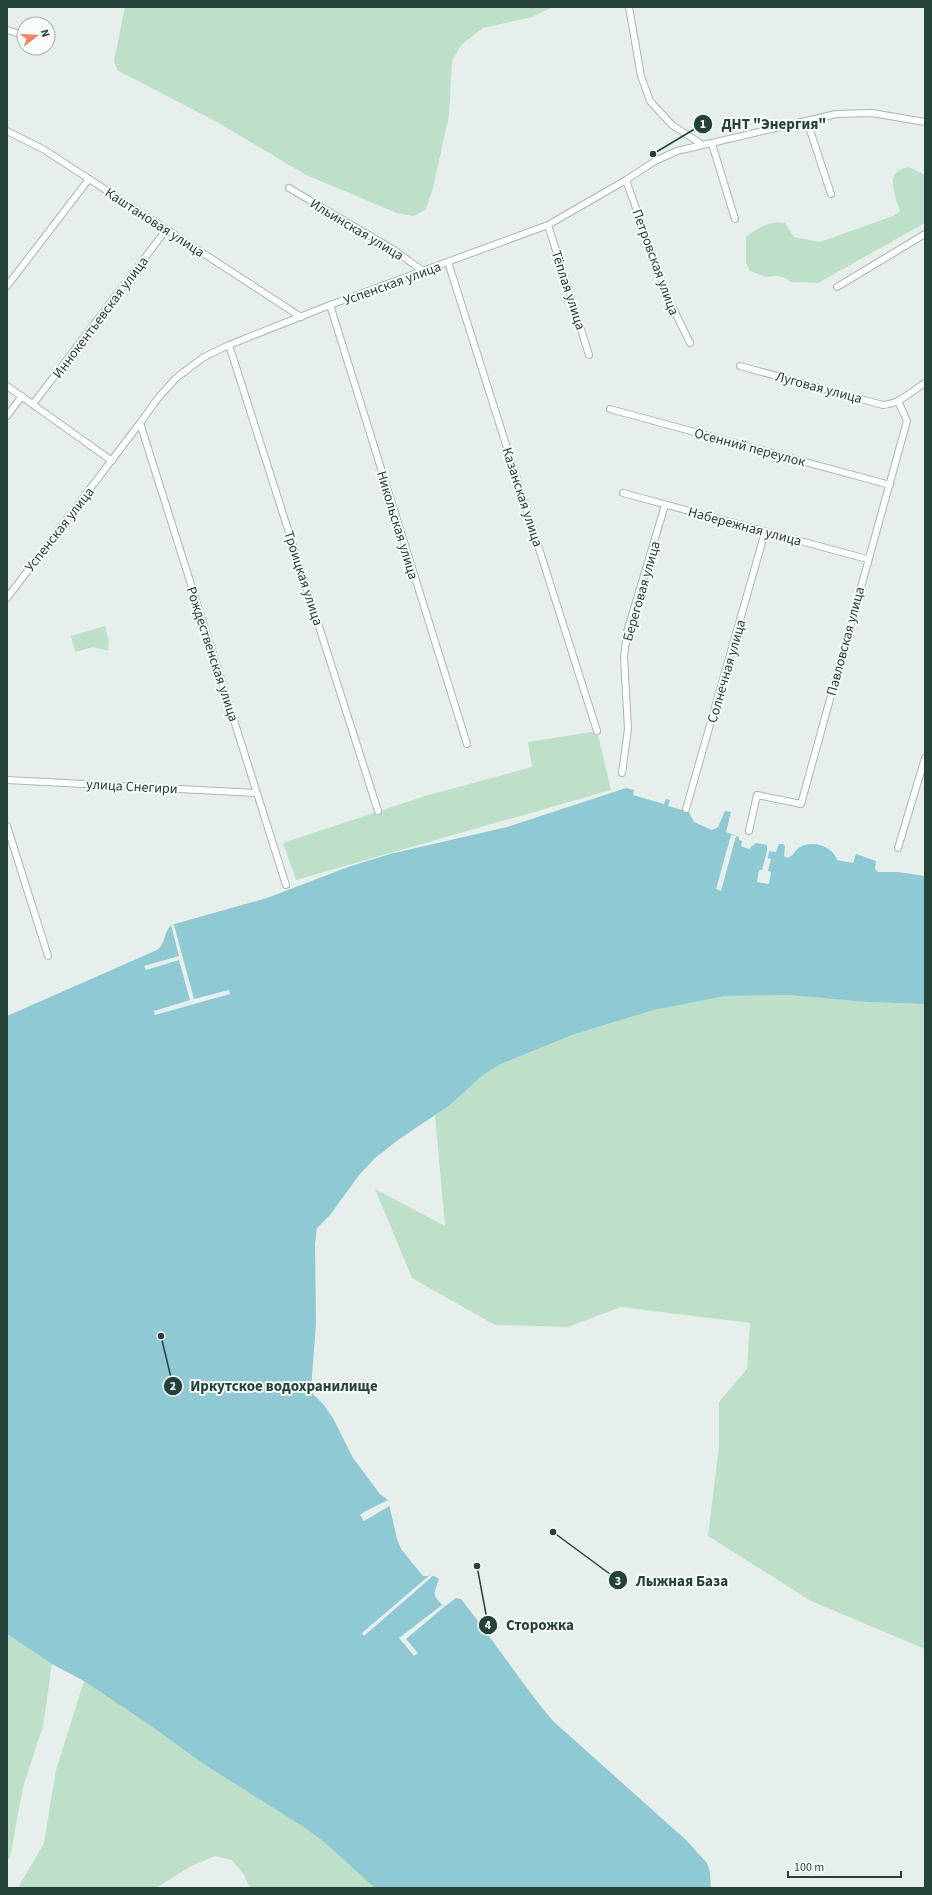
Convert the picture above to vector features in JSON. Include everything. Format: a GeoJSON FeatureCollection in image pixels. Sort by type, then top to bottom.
{"type":"FeatureCollection","features":[{"type":"Feature","properties":{"kind":"street"},"geometry":{"type":"LineString","coordinates":[[629,7],[641,76],[650,100],[672,125],[703,145]]}},
{"type":"Feature","properties":{"kind":"street","name":"Успенская улица"},"geometry":{"type":"LineString","coordinates":[[7,598],[9,590],[112,461],[158,398],[176,378],[204,357],[229,345],[330,305],[548,225],[626,180],[655,161],[677,151],[836,114],[872,113],[925,122]]}},
{"type":"Feature","properties":{"kind":"street"},"geometry":{"type":"LineString","coordinates":[[807,121],[831,194]]}},
{"type":"Feature","properties":{"kind":"street","name":"Каштановая улица"},"geometry":{"type":"LineString","coordinates":[[7,132],[43,149],[301,317]]}},
{"type":"Feature","properties":{"kind":"street"},"geometry":{"type":"LineString","coordinates":[[712,144],[735,219]]}},
{"type":"Feature","properties":{"kind":"street"},"geometry":{"type":"LineString","coordinates":[[7,286],[89,179]]}},
{"type":"Feature","properties":{"kind":"street","name":"Петровская улица"},"geometry":{"type":"LineString","coordinates":[[626,180],[668,298],[690,343]]}},
{"type":"Feature","properties":{"kind":"street","name":"Ильинская улица"},"geometry":{"type":"LineString","coordinates":[[289,188],[394,250],[423,271]]}},
{"type":"Feature","properties":{"kind":"street","name":"Тёплая улица"},"geometry":{"type":"LineString","coordinates":[[548,225],[589,355]]}},
{"type":"Feature","properties":{"kind":"street","name":"Иннокентьевская улица"},"geometry":{"type":"LineString","coordinates":[[33,404],[166,230]]}},
{"type":"Feature","properties":{"kind":"street"},"geometry":{"type":"LineString","coordinates":[[837,287],[925,234]]}},
{"type":"Feature","properties":{"kind":"street","name":"Казанская улица"},"geometry":{"type":"LineString","coordinates":[[448,262],[597,731]]}},
{"type":"Feature","properties":{"kind":"street","name":"Никольская улица"},"geometry":{"type":"LineString","coordinates":[[330,305],[467,744]]}},
{"type":"Feature","properties":{"kind":"street","name":"Троицкая улица"},"geometry":{"type":"LineString","coordinates":[[229,345],[378,811]]}},
{"type":"Feature","properties":{"kind":"street","name":"Луговая улица"},"geometry":{"type":"LineString","coordinates":[[740,366],[883,405],[891,405],[898,401]]}},
{"type":"Feature","properties":{"kind":"street"},"geometry":{"type":"LineString","coordinates":[[898,401],[925,383]]}},
{"type":"Feature","properties":{"kind":"street"},"geometry":{"type":"LineString","coordinates":[[7,386],[112,461]]}},
{"type":"Feature","properties":{"kind":"street"},"geometry":{"type":"LineString","coordinates":[[7,416],[22,396]]}},
{"type":"Feature","properties":{"kind":"street","name":"Павловская улица"},"geometry":{"type":"LineString","coordinates":[[749,831],[757,795],[801,804],[907,421],[898,401]]}},
{"type":"Feature","properties":{"kind":"street","name":"Осенний переулок"},"geometry":{"type":"LineString","coordinates":[[610,409],[890,485]]}},
{"type":"Feature","properties":{"kind":"street","name":"Рождественская улица"},"geometry":{"type":"LineString","coordinates":[[140,423],[286,885]]}},
{"type":"Feature","properties":{"kind":"street","name":"Набережная улица"},"geometry":{"type":"LineString","coordinates":[[623,493],[868,559]]}},
{"type":"Feature","properties":{"kind":"street","name":"Береговая улица"},"geometry":{"type":"LineString","coordinates":[[622,774],[628,729],[624,657],[627,632],[665,505]]}},
{"type":"Feature","properties":{"kind":"street","name":"Солнечная улица"},"geometry":{"type":"LineString","coordinates":[[686,809],[765,532]]}},
{"type":"Feature","properties":{"kind":"street"},"geometry":{"type":"LineString","coordinates":[[898,848],[925,758]]}},
{"type":"Feature","properties":{"kind":"street","name":"улица Снегири"},"geometry":{"type":"LineString","coordinates":[[7,780],[257,793]]}},
{"type":"Feature","properties":{"kind":"street"},"geometry":{"type":"LineString","coordinates":[[7,826],[48,956]]}},
{"type":"Feature","properties":{"kind":"green space"},"geometry":{"type":"Polygon","coordinates":[[[125,7],[553,7],[532,17],[483,28],[462,44],[452,61],[449,115],[433,188],[426,209],[414,216],[397,213],[306,175],[217,122],[117,70],[114,61],[125,7]]]}},
{"type":"Feature","properties":{"kind":"green space"},"geometry":{"type":"Polygon","coordinates":[[[909,167],[925,175],[925,223],[818,283],[791,282],[783,277],[766,277],[750,271],[746,263],[746,237],[769,224],[780,222],[785,223],[794,237],[820,242],[893,216],[900,211],[894,191],[893,178],[901,169],[909,167]]]}},
{"type":"Feature","properties":{"kind":"green space"},"geometry":{"type":"Polygon","coordinates":[[[105,626],[109,641],[108,651],[93,647],[75,652],[71,636],[105,626]]]}},
{"type":"Feature","properties":{"kind":"green space"},"geometry":{"type":"Polygon","coordinates":[[[597,731],[611,790],[296,880],[283,843],[425,796],[532,767],[528,742],[597,731]]]}},
{"type":"Feature","properties":{"kind":"green space"},"geometry":{"type":"Polygon","coordinates":[[[788,995],[867,1002],[925,1004],[925,1649],[811,1601],[708,1536],[719,1446],[719,1402],[747,1369],[750,1323],[621,1307],[568,1327],[495,1325],[412,1278],[375,1189],[445,1226],[435,1115],[450,1105],[483,1075],[501,1064],[572,1035],[654,1010],[725,996],[788,995]]]}},
{"type":"Feature","properties":{"kind":"green space"},"geometry":{"type":"Polygon","coordinates":[[[7,1634],[52,1664],[43,1726],[23,1787],[10,1857],[7,1860],[7,1634]]]}},
{"type":"Feature","properties":{"kind":"green space"},"geometry":{"type":"Polygon","coordinates":[[[84,1681],[205,1765],[305,1828],[324,1842],[375,1888],[250,1888],[244,1875],[232,1860],[215,1856],[191,1866],[156,1888],[18,1888],[44,1843],[56,1770],[84,1681]]]}},
{"type":"Feature","properties":{"kind":"water"},"geometry":{"type":"Polygon","coordinates":[[[626,788],[634,790],[633,795],[664,804],[666,799],[670,800],[668,806],[689,812],[694,822],[712,830],[718,827],[725,811],[731,812],[726,832],[739,837],[739,840],[742,841],[741,846],[749,849],[756,843],[767,845],[767,851],[776,852],[779,844],[783,844],[785,846],[784,856],[788,858],[800,847],[816,844],[831,851],[837,860],[853,863],[856,854],[876,861],[875,869],[878,872],[898,872],[925,876],[925,1004],[867,1002],[788,995],[725,996],[654,1010],[572,1035],[501,1064],[483,1075],[450,1105],[398,1140],[375,1158],[360,1174],[330,1215],[317,1228],[315,1244],[316,1324],[311,1389],[313,1394],[324,1405],[333,1418],[353,1458],[380,1494],[388,1500],[397,1539],[401,1549],[423,1576],[428,1576],[431,1574],[439,1579],[435,1594],[437,1599],[444,1607],[456,1598],[461,1599],[553,1721],[686,1840],[707,1863],[710,1872],[711,1888],[375,1888],[324,1842],[305,1828],[205,1765],[84,1681],[52,1664],[7,1634],[7,1016],[157,950],[162,945],[168,928],[171,925],[267,898],[348,867],[390,854],[507,827],[626,788]]]}},
{"type":"Feature","properties":{"kind":"pier"},"geometry":{"type":"Polygon","coordinates":[[[731,835],[736,836],[721,891],[716,889],[731,835]]]}},
{"type":"Feature","properties":{"kind":"pier"},"geometry":{"type":"Polygon","coordinates":[[[767,851],[769,851],[768,858],[771,859],[768,871],[771,872],[769,884],[757,882],[759,870],[762,870],[767,851]]]}},
{"type":"Feature","properties":{"kind":"pier"},"geometry":{"type":"Polygon","coordinates":[[[171,925],[174,925],[194,999],[229,990],[230,994],[155,1015],[154,1011],[190,1000],[179,960],[146,970],[144,966],[179,956],[171,925]]]}},
{"type":"Feature","properties":{"kind":"pier"},"geometry":{"type":"Polygon","coordinates":[[[388,1500],[390,1504],[388,1507],[364,1521],[360,1515],[388,1500]]]}},
{"type":"Feature","properties":{"kind":"pier"},"geometry":{"type":"Polygon","coordinates":[[[431,1574],[434,1575],[364,1636],[362,1633],[431,1574]]]}},
{"type":"Feature","properties":{"kind":"pier"},"geometry":{"type":"Polygon","coordinates":[[[442,1605],[444,1607],[406,1639],[418,1653],[414,1656],[399,1638],[442,1605]]]}},
{"type":"Feature","properties":{"kind":"place","name":"ДНТ \"Энергия\""},"geometry":{"type":"Point","coordinates":[653,154]}},
{"type":"Feature","properties":{"kind":"place","name":"Иркутское водохранилище"},"geometry":{"type":"Point","coordinates":[161,1336]}},
{"type":"Feature","properties":{"kind":"place","name":"Лыжная База"},"geometry":{"type":"Point","coordinates":[553,1532]}},
{"type":"Feature","properties":{"kind":"place","name":"Сторожка"},"geometry":{"type":"Point","coordinates":[477,1566]}}]}
